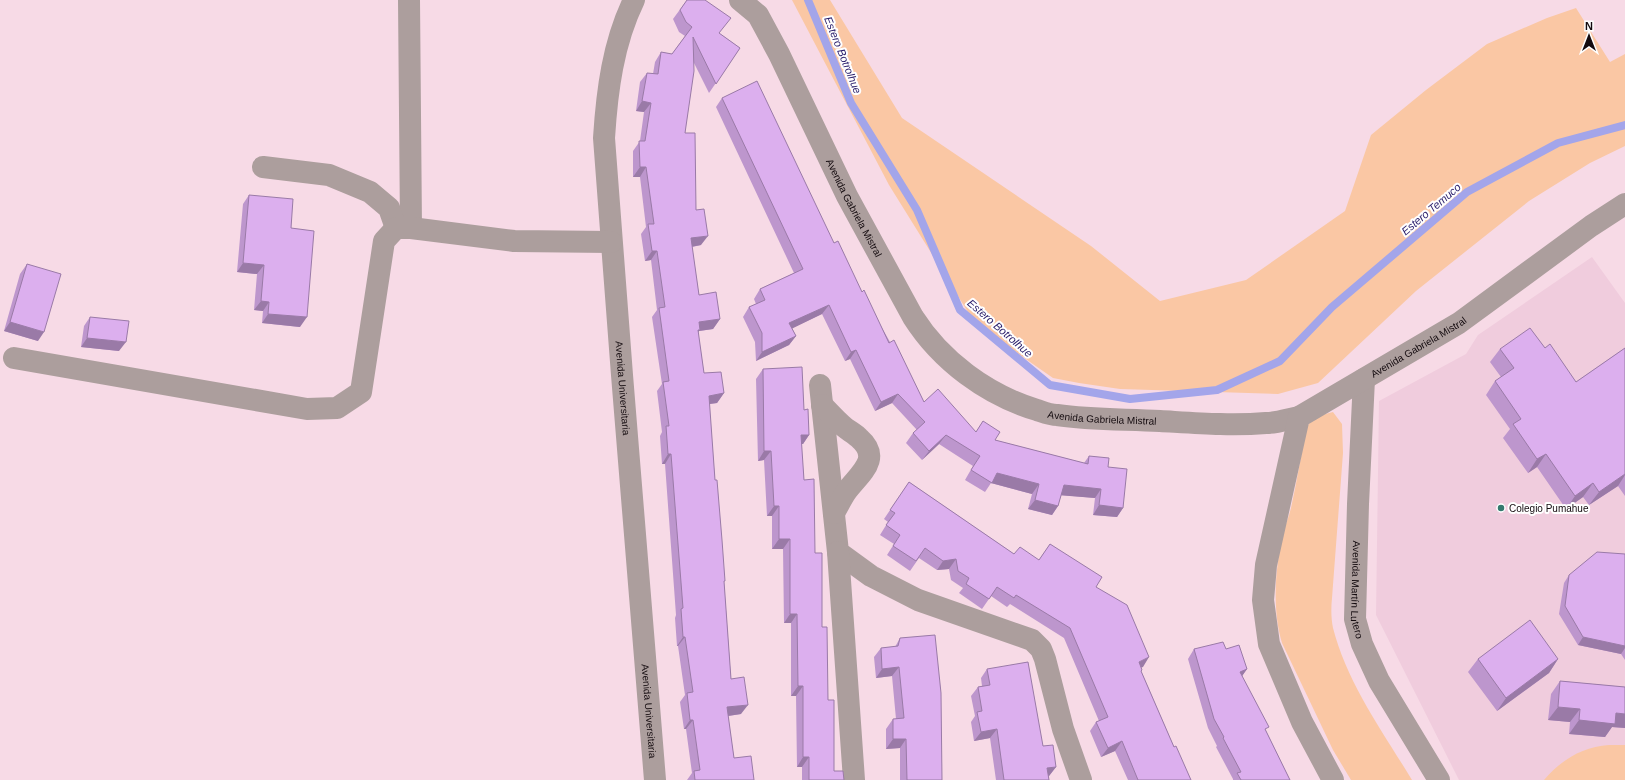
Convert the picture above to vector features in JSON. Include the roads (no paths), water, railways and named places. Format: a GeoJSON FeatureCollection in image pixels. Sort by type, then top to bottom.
{"type":"FeatureCollection","features":[{"type":"Feature","properties":{"kind":"street"},"geometry":{"type":"LineString","coordinates":[[403,228],[409,0]]}},
{"type":"Feature","properties":{"kind":"street","name":"Avenida Universitaria"},"geometry":{"type":"LineString","coordinates":[[634,0],[619,39],[611,72],[606,105],[604,138],[611,242],[655,780]]}},
{"type":"Feature","properties":{"kind":"street","name":"Avenida Gabriela Mistral"},"geometry":{"type":"LineString","coordinates":[[740,0],[758,15],[847,196],[922,331],[956,366],[975,380],[1001,396],[1028,407],[1056,415],[1217,424],[1267,423],[1299,417],[1459,323],[1590,226],[1625,204]]}},
{"type":"Feature","properties":{"kind":"street"},"geometry":{"type":"LineString","coordinates":[[263,167],[329,175],[370,192],[389,208],[403,228]]}},
{"type":"Feature","properties":{"kind":"street"},"geometry":{"type":"LineString","coordinates":[[14,358],[307,409],[337,408],[361,392],[384,240],[403,228],[514,241],[611,242]]}},
{"type":"Feature","properties":{"kind":"street","name":"Avenida Martín Lutero"},"geometry":{"type":"LineString","coordinates":[[1364,379],[1358,504],[1355,619],[1362,644],[1379,681],[1439,780]]}},
{"type":"Feature","properties":{"kind":"street"},"geometry":{"type":"LineString","coordinates":[[834,513],[846,492],[866,467],[870,460],[870,454],[868,448],[859,438],[840,424],[821,395],[838,552],[854,780]]}},
{"type":"Feature","properties":{"kind":"street"},"geometry":{"type":"LineString","coordinates":[[1299,417],[1266,565],[1263,600],[1269,644],[1302,722],[1333,780]]}},
{"type":"Feature","properties":{"kind":"street"},"geometry":{"type":"LineString","coordinates":[[838,552],[871,576],[918,600],[1032,640],[1041,649],[1045,659],[1063,729],[1081,780]]}},
{"type":"Feature","properties":{"kind":"waterway","name":"Estero Botrolhue"},"geometry":{"type":"LineString","coordinates":[[808,0],[851,103],[917,210],[960,310],[1050,385],[1130,399],[1217,390],[1280,361],[1332,307],[1467,192],[1558,143],[1625,125]]}},
{"type":"Feature","properties":{"kind":"place","name":"Colegio Pumahue"},"geometry":{"type":"Point","coordinates":[1501,508]}},
{"type":"Feature","properties":{"kind":"water label","name":"Estero Temuco"},"geometry":{"type":"Point","coordinates":[1431,209]}}]}
